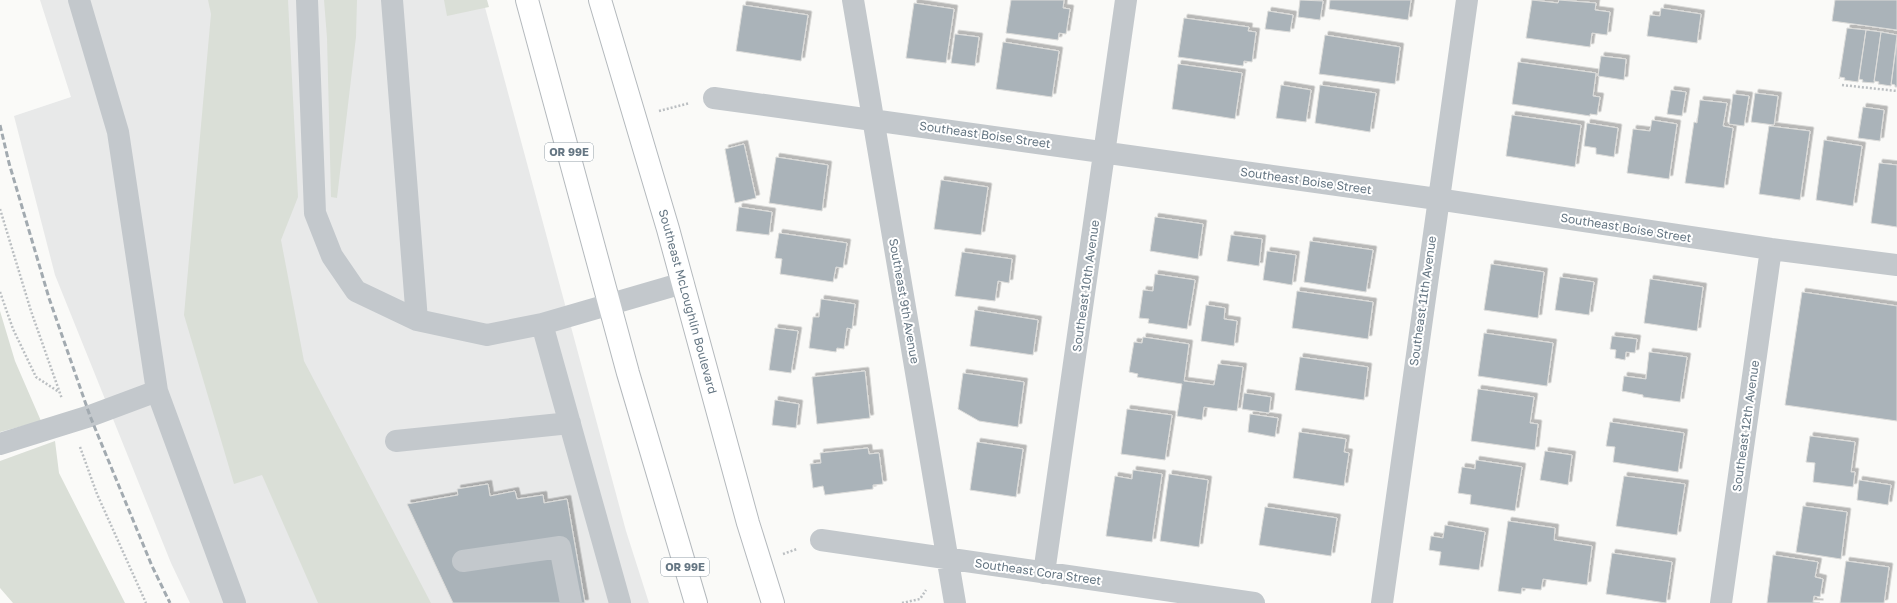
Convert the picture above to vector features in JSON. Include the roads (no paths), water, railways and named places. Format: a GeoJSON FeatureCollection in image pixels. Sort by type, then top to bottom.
{"type":"FeatureCollection","features":[{"type":"Feature","properties":{"kind":"highway","name":"OR 99E"},"geometry":{"type":"LineString","coordinates":[[527,0],[669,516],[696,603]]}},
{"type":"Feature","properties":{"kind":"highway","name":"Southeast McLoughlin Boulevard"},"geometry":{"type":"LineString","coordinates":[[600,0],[636,116],[760,562],[773,603]]}},
{"type":"Feature","properties":{"kind":"street"},"geometry":{"type":"LineString","coordinates":[[79,0],[118,132],[157,391],[235,603]]}},
{"type":"Feature","properties":{"kind":"street"},"geometry":{"type":"LineString","coordinates":[[307,0],[315,213],[332,256],[356,291],[417,320],[488,335],[542,324],[683,283]]}},
{"type":"Feature","properties":{"kind":"street"},"geometry":{"type":"LineString","coordinates":[[392,0],[417,320]]}},
{"type":"Feature","properties":{"kind":"street","name":"Southeast 9th Avenue"},"geometry":{"type":"LineString","coordinates":[[853,0],[955,603]]}},
{"type":"Feature","properties":{"kind":"street","name":"Southeast 10th Avenue"},"geometry":{"type":"LineString","coordinates":[[1044,573],[1106,152],[1126,0]]}},
{"type":"Feature","properties":{"kind":"street","name":"Southeast 11th Avenue"},"geometry":{"type":"LineString","coordinates":[[1382,603],[1437,199],[1467,0]]}},
{"type":"Feature","properties":{"kind":"street","name":"Southeast Boise Street"},"geometry":{"type":"LineString","coordinates":[[714,98],[874,119],[1437,199],[1771,249],[1897,265]]}},
{"type":"Feature","properties":{"kind":"street","name":"Southeast 12th Avenue"},"geometry":{"type":"LineString","coordinates":[[1721,603],[1771,249]]}},
{"type":"Feature","properties":{"kind":"street"},"geometry":{"type":"LineString","coordinates":[[542,324],[620,603]]}},
{"type":"Feature","properties":{"kind":"street"},"geometry":{"type":"LineString","coordinates":[[0,444],[90,416],[157,391]]}},
{"type":"Feature","properties":{"kind":"street"},"geometry":{"type":"LineString","coordinates":[[396,441],[570,424]]}},
{"type":"Feature","properties":{"kind":"street","name":"Southeast Cora Street"},"geometry":{"type":"LineString","coordinates":[[821,540],[1254,603]]}},
{"type":"Feature","properties":{"kind":"street"},"geometry":{"type":"LineString","coordinates":[[464,561],[560,547],[571,603]]}},
{"type":"Feature","properties":{"kind":"railway"},"geometry":{"type":"LineString","coordinates":[[0,125],[9,163],[49,298],[90,416],[152,566],[170,603]]}}]}
